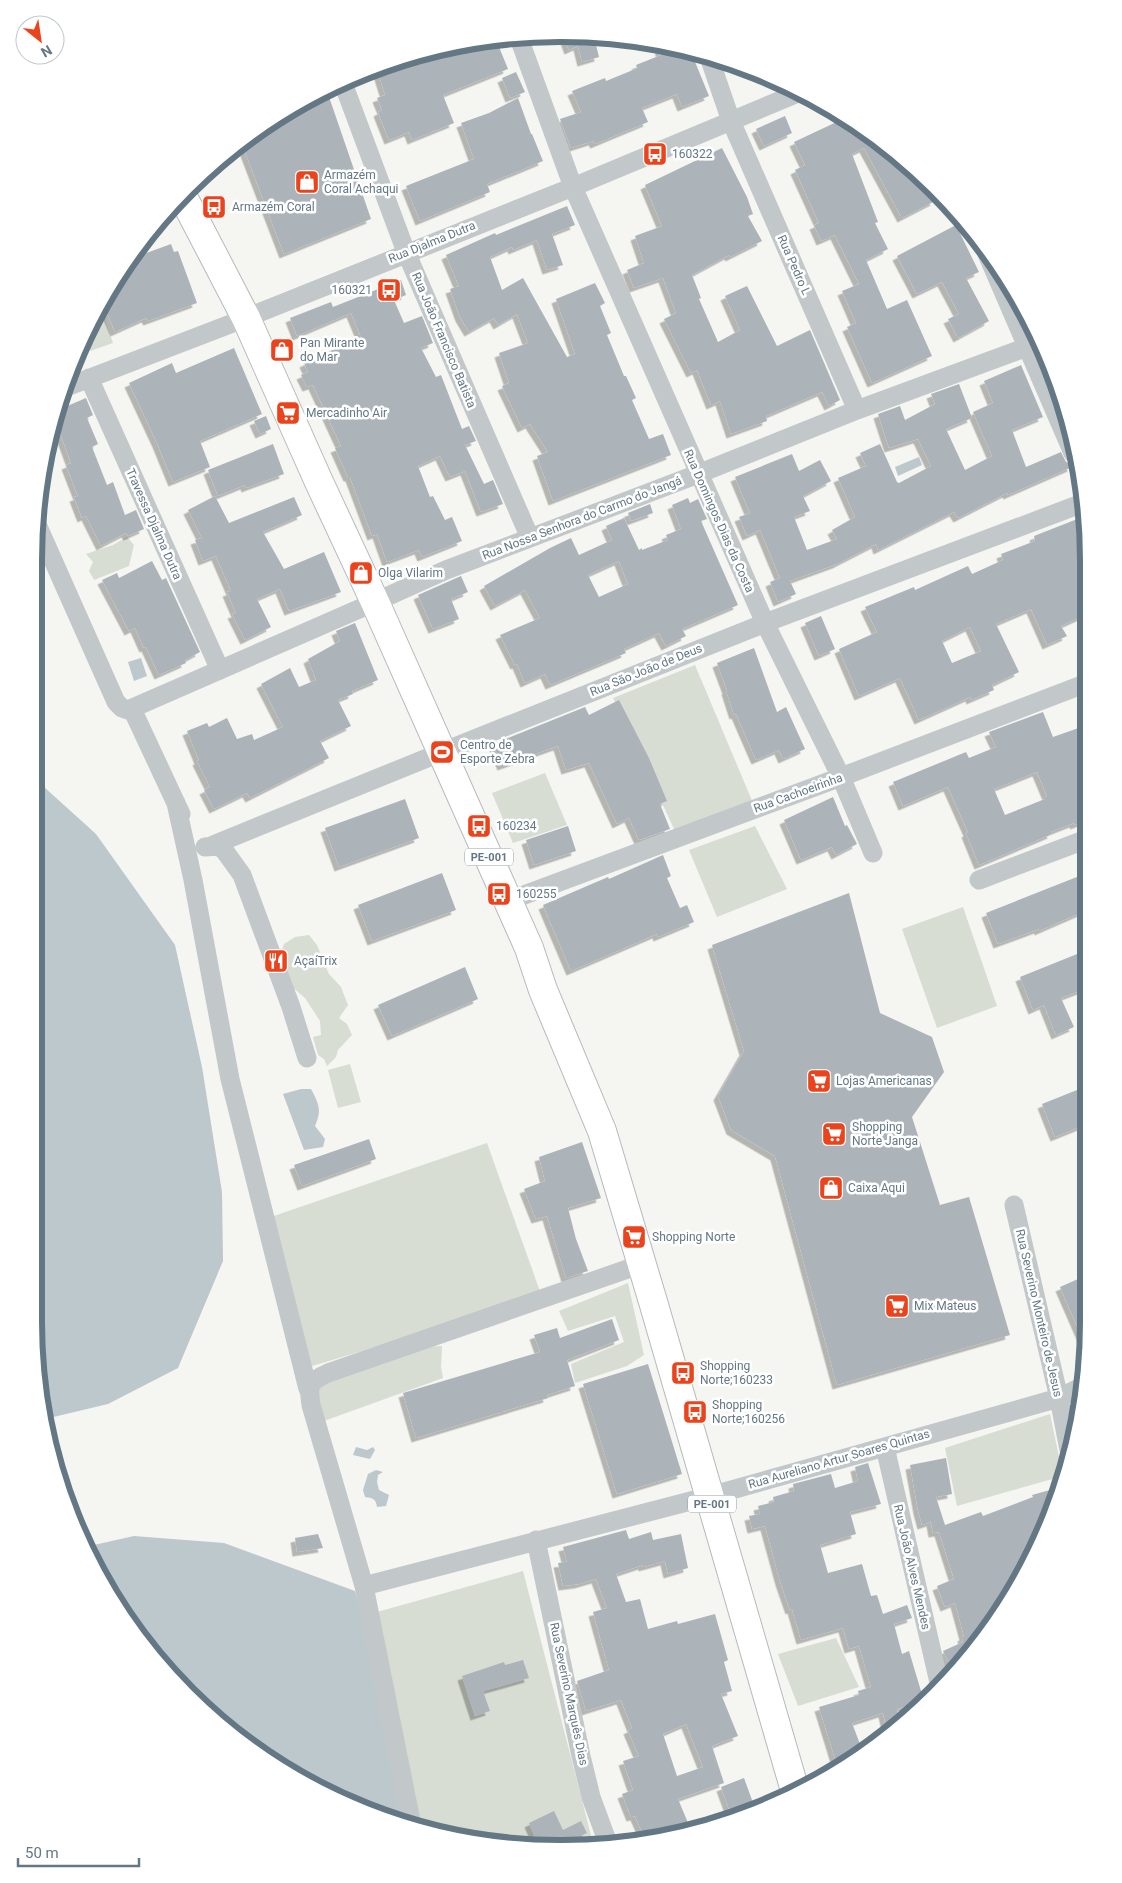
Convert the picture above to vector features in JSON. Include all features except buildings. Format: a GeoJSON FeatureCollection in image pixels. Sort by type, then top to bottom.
{"type":"FeatureCollection","features":[{"type":"Feature","properties":{"kind":"main road","name":"PE-001"},"geometry":{"type":"LineString","coordinates":[[186,203],[246,318],[375,602],[508,901],[600,1125],[793,1785]]}},
{"type":"Feature","properties":{"kind":"street","name":"Rua Domingos Dias da Costa"},"geometry":{"type":"LineString","coordinates":[[521,44],[573,187],[765,623],[841,777],[873,853]]}},
{"type":"Feature","properties":{"kind":"street","name":"Rua Pedro L"},"geometry":{"type":"LineString","coordinates":[[711,65],[731,121],[857,410]]}},
{"type":"Feature","properties":{"kind":"street","name":"Rua João Francisco Batista"},"geometry":{"type":"LineString","coordinates":[[346,90],[406,252],[530,538]]}},
{"type":"Feature","properties":{"kind":"street","name":"Rua Djalma Dutra"},"geometry":{"type":"LineString","coordinates":[[74,384],[246,318],[406,252],[573,187],[790,96]]}},
{"type":"Feature","properties":{"kind":"street","name":"Rua Nossa Senhora do Carmo do Jangá"},"geometry":{"type":"LineString","coordinates":[[132,709],[446,570],[698,474],[857,410],[1032,345]]}},
{"type":"Feature","properties":{"kind":"street"},"geometry":{"type":"LineString","coordinates":[[1038,357],[1059,416]]}},
{"type":"Feature","properties":{"kind":"street","name":"Travessa Djalma Dutra"},"geometry":{"type":"LineString","coordinates":[[89,378],[220,670]]}},
{"type":"Feature","properties":{"kind":"street","name":"Rua São João de Deus"},"geometry":{"type":"LineString","coordinates":[[213,846],[765,623],[1076,507]]}},
{"type":"Feature","properties":{"kind":"street"},"geometry":{"type":"LineString","coordinates":[[43,538],[116,702],[122,708],[132,709],[192,838],[198,845],[213,846],[224,850],[242,875],[308,1058]]}},
{"type":"Feature","properties":{"kind":"street","name":"Rua Cachoeirinha"},"geometry":{"type":"LineString","coordinates":[[508,901],[1080,686]]}},
{"type":"Feature","properties":{"kind":"street"},"geometry":{"type":"LineString","coordinates":[[176,803],[193,880],[230,1079],[311,1405],[364,1586],[410,1818]]}},
{"type":"Feature","properties":{"kind":"street"},"geometry":{"type":"LineString","coordinates":[[979,880],[1080,842]]}},
{"type":"Feature","properties":{"kind":"street","name":"Rua Severino Monteiro de Jesus"},"geometry":{"type":"LineString","coordinates":[[1014,1205],[1066,1440]]}},
{"type":"Feature","properties":{"kind":"street"},"geometry":{"type":"LineString","coordinates":[[308,1389],[314,1380],[328,1373],[642,1264]]}},
{"type":"Feature","properties":{"kind":"street","name":"Rua Aureliano Artur Soares Quintas"},"geometry":{"type":"LineString","coordinates":[[364,1586],[710,1496],[1058,1398],[1075,1390]]}},
{"type":"Feature","properties":{"kind":"street","name":"Rua João Alves Mendes"},"geometry":{"type":"LineString","coordinates":[[885,1446],[938,1678]]}},
{"type":"Feature","properties":{"kind":"street","name":"Rua Severino Marquês Dias"},"geometry":{"type":"LineString","coordinates":[[536,1540],[581,1756],[591,1797],[606,1838]]}},
{"type":"Feature","properties":{"kind":"shaded area"},"geometry":{"type":"Polygon","coordinates":[[[104,317],[113,343],[90,351],[89,348],[104,317]]]}},
{"type":"Feature","properties":{"kind":"shaded area"},"geometry":{"type":"Polygon","coordinates":[[[919,457],[922,465],[898,476],[895,467],[919,457]]]}},
{"type":"Feature","properties":{"kind":"shaded area"},"geometry":{"type":"Polygon","coordinates":[[[127,537],[134,545],[129,566],[94,580],[89,571],[93,562],[86,554],[113,545],[127,537]]]}},
{"type":"Feature","properties":{"kind":"shaded area"},"geometry":{"type":"Polygon","coordinates":[[[141,658],[147,676],[134,681],[128,662],[141,658]]]}},
{"type":"Feature","properties":{"kind":"shaded area"},"geometry":{"type":"Polygon","coordinates":[[[695,665],[753,803],[675,831],[613,698],[695,665]]]}},
{"type":"Feature","properties":{"kind":"shaded area"},"geometry":{"type":"Polygon","coordinates":[[[545,773],[567,825],[513,843],[492,793],[545,773]]]}},
{"type":"Feature","properties":{"kind":"shaded area"},"geometry":{"type":"Polygon","coordinates":[[[42,784],[96,834],[175,945],[202,1067],[222,1192],[223,1261],[178,1368],[108,1404],[51,1418],[47,1390],[42,1322],[42,784]]]}},
{"type":"Feature","properties":{"kind":"shaded area"},"geometry":{"type":"Polygon","coordinates":[[[755,826],[787,889],[717,917],[689,850],[755,826]]]}},
{"type":"Feature","properties":{"kind":"shaded area"},"geometry":{"type":"Polygon","coordinates":[[[963,907],[997,1006],[937,1028],[902,929],[963,907]]]}},
{"type":"Feature","properties":{"kind":"shaded area"},"geometry":{"type":"Polygon","coordinates":[[[309,935],[317,945],[329,974],[341,987],[348,1005],[339,1018],[347,1024],[352,1035],[327,1066],[324,1059],[318,1055],[313,1037],[321,1035],[320,1021],[305,998],[284,980],[279,959],[284,944],[295,937],[309,935]]]}},
{"type":"Feature","properties":{"kind":"shaded area"},"geometry":{"type":"Polygon","coordinates":[[[350,1064],[361,1102],[338,1108],[328,1070],[350,1064]]]}},
{"type":"Feature","properties":{"kind":"shaded area"},"geometry":{"type":"Polygon","coordinates":[[[301,1089],[311,1089],[318,1103],[319,1111],[315,1126],[325,1139],[323,1147],[304,1150],[283,1094],[301,1089]]]}},
{"type":"Feature","properties":{"kind":"shaded area"},"geometry":{"type":"Polygon","coordinates":[[[487,1143],[542,1297],[299,1370],[265,1219],[487,1143]]]}},
{"type":"Feature","properties":{"kind":"shaded area"},"geometry":{"type":"Polygon","coordinates":[[[628,1283],[644,1355],[627,1366],[575,1383],[571,1364],[624,1342],[615,1316],[568,1331],[559,1311],[628,1283]]]}},
{"type":"Feature","properties":{"kind":"shaded area"},"geometry":{"type":"Polygon","coordinates":[[[442,1346],[441,1367],[443,1378],[324,1421],[313,1384],[423,1347],[442,1346]]]}},
{"type":"Feature","properties":{"kind":"shaded area"},"geometry":{"type":"Polygon","coordinates":[[[1050,1414],[1060,1462],[1055,1478],[957,1506],[945,1448],[1050,1414]]]}},
{"type":"Feature","properties":{"kind":"shaded area"},"geometry":{"type":"Polygon","coordinates":[[[356,1447],[367,1450],[373,1447],[375,1450],[370,1459],[353,1455],[356,1447]]]}},
{"type":"Feature","properties":{"kind":"shaded area"},"geometry":{"type":"Polygon","coordinates":[[[376,1470],[383,1472],[378,1475],[377,1482],[379,1490],[389,1495],[386,1506],[377,1507],[374,1499],[365,1497],[363,1490],[368,1474],[376,1470]]]}},
{"type":"Feature","properties":{"kind":"shaded area"},"geometry":{"type":"Polygon","coordinates":[[[134,1536],[224,1543],[355,1591],[381,1683],[409,1818],[363,1801],[302,1771],[273,1753],[219,1712],[194,1689],[150,1638],[112,1581],[93,1545],[134,1536]]]}},
{"type":"Feature","properties":{"kind":"shaded area"},"geometry":{"type":"Polygon","coordinates":[[[523,1571],[592,1839],[527,1839],[493,1836],[460,1831],[415,1819],[377,1612],[523,1571]]]}},
{"type":"Feature","properties":{"kind":"shaded area"},"geometry":{"type":"Polygon","coordinates":[[[836,1638],[859,1687],[798,1706],[778,1654],[836,1638]]]}},
{"type":"Feature","properties":{"kind":"place","name":"160322"},"geometry":{"type":"Point","coordinates":[655,154]}},
{"type":"Feature","properties":{"kind":"place","name":"Armazém Coral Achaqui"},"geometry":{"type":"Point","coordinates":[307,182]}},
{"type":"Feature","properties":{"kind":"place","name":"Armazém Coral"},"geometry":{"type":"Point","coordinates":[214,207]}},
{"type":"Feature","properties":{"kind":"place","name":"160321"},"geometry":{"type":"Point","coordinates":[389,290]}},
{"type":"Feature","properties":{"kind":"place","name":"Pan Mirante do Mar"},"geometry":{"type":"Point","coordinates":[282,350]}},
{"type":"Feature","properties":{"kind":"place","name":"Mercadinho Air"},"geometry":{"type":"Point","coordinates":[288,413]}},
{"type":"Feature","properties":{"kind":"place","name":"Olga Vilarim"},"geometry":{"type":"Point","coordinates":[361,573]}},
{"type":"Feature","properties":{"kind":"place","name":"Centro de Esporte Zebra"},"geometry":{"type":"Point","coordinates":[442,752]}},
{"type":"Feature","properties":{"kind":"place","name":"160234"},"geometry":{"type":"Point","coordinates":[479,826]}},
{"type":"Feature","properties":{"kind":"place","name":"160255"},"geometry":{"type":"Point","coordinates":[499,894]}},
{"type":"Feature","properties":{"kind":"place","name":"AçaíTrix"},"geometry":{"type":"Point","coordinates":[276,961]}},
{"type":"Feature","properties":{"kind":"place","name":"Lojas Americanas"},"geometry":{"type":"Point","coordinates":[819,1081]}},
{"type":"Feature","properties":{"kind":"place","name":"Shopping Norte Janga"},"geometry":{"type":"Point","coordinates":[834,1134]}},
{"type":"Feature","properties":{"kind":"place","name":"Caixa Aqui"},"geometry":{"type":"Point","coordinates":[831,1188]}},
{"type":"Feature","properties":{"kind":"place","name":"Shopping Norte"},"geometry":{"type":"Point","coordinates":[634,1237]}},
{"type":"Feature","properties":{"kind":"place","name":"Mix Mateus"},"geometry":{"type":"Point","coordinates":[897,1306]}},
{"type":"Feature","properties":{"kind":"place","name":"Shopping Norte;160233"},"geometry":{"type":"Point","coordinates":[683,1373]}},
{"type":"Feature","properties":{"kind":"place","name":"Shopping Norte;160256"},"geometry":{"type":"Point","coordinates":[695,1412]}}]}
